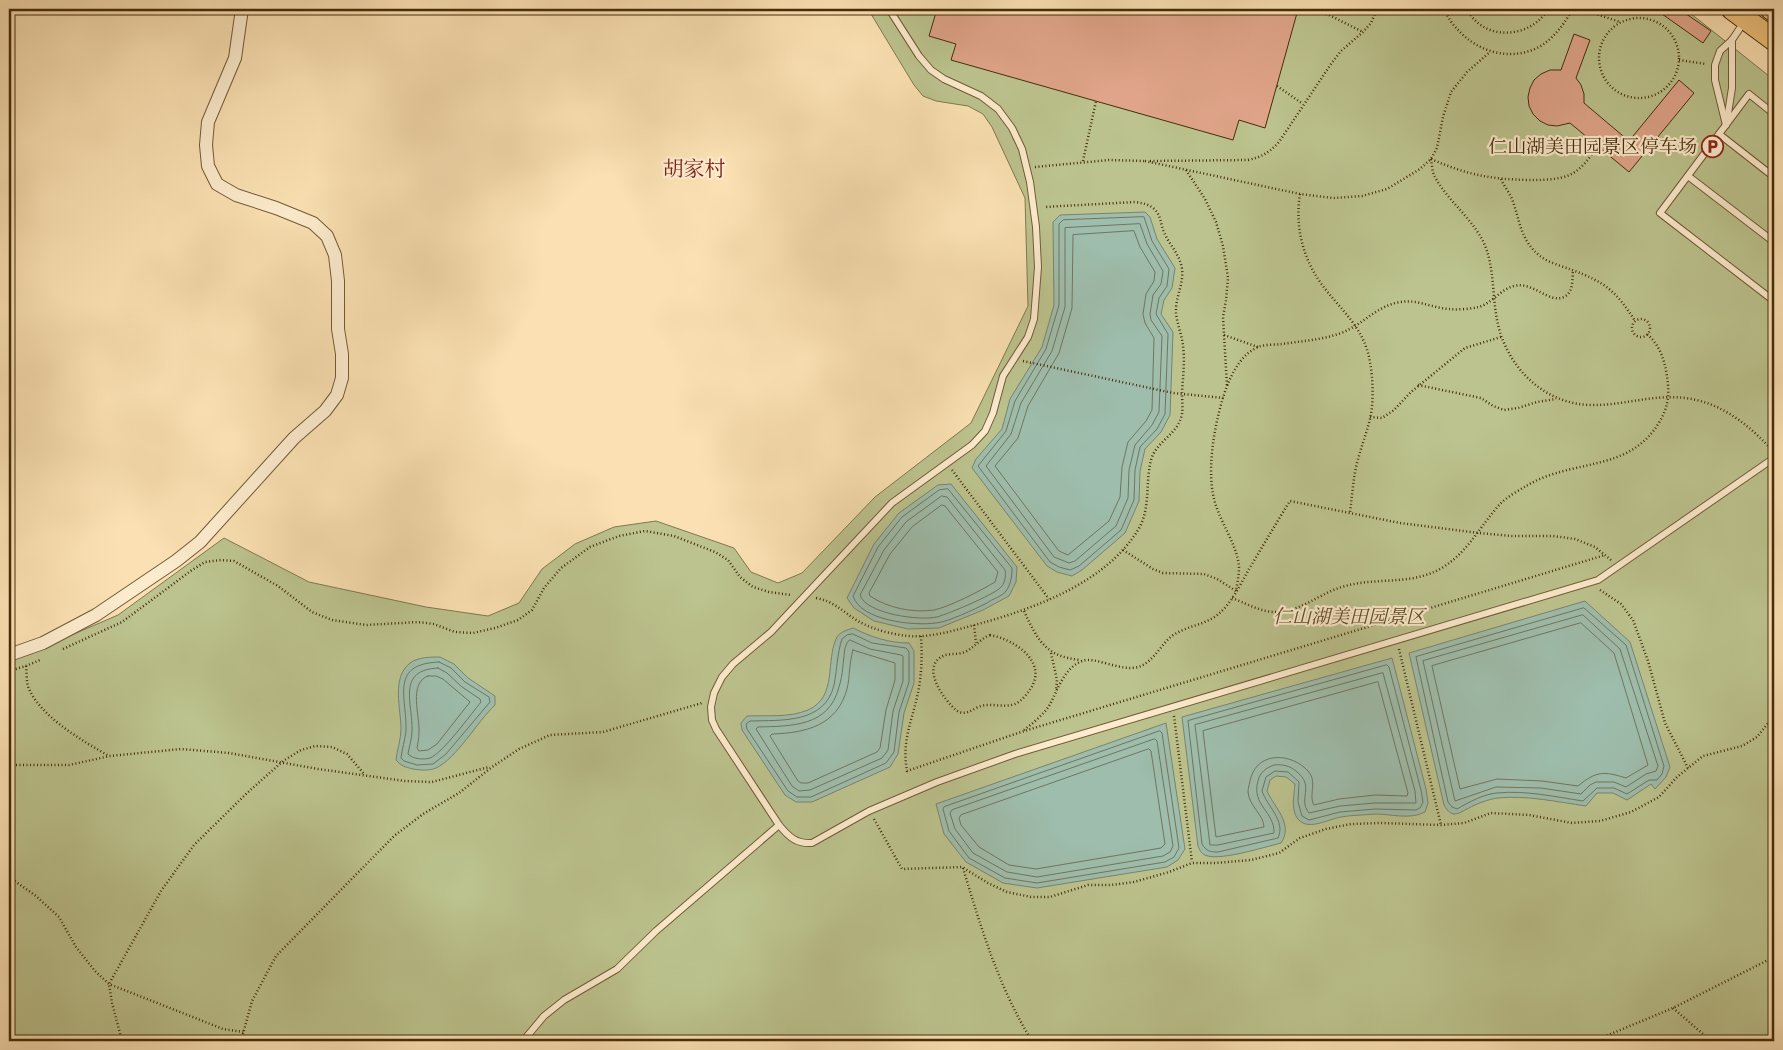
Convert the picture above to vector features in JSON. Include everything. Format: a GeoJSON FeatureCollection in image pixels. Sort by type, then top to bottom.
{"type":"FeatureCollection","features":[{"type":"Feature","properties":{"kind":"main road"},"geometry":{"type":"LineString","coordinates":[[1739,14],[1774,40]]}},
{"type":"Feature","properties":{"kind":"street"},"geometry":{"type":"LineString","coordinates":[[9,655],[43,643],[96,614],[176,561],[200,542],[294,438],[324,410],[337,394],[342,378],[342,354],[338,329],[338,281],[335,255],[327,236],[313,223],[236,194],[217,184],[208,166],[206,145],[208,122],[235,58],[242,9]]}},
{"type":"Feature","properties":{"kind":"lane"},"geometry":{"type":"LineString","coordinates":[[889,9],[930,70],[944,79],[981,96],[998,109],[1012,128],[1022,150],[1034,207],[1038,267],[1037,299],[1028,337],[1003,376],[993,412],[985,431],[972,445],[892,503],[771,632],[733,664],[722,677],[714,693],[712,720],[716,728],[779,825],[791,839],[802,844],[812,844],[869,811],[937,782],[1015,754],[1598,580],[1774,458]]}},
{"type":"Feature","properties":{"kind":"lane"},"geometry":{"type":"LineString","coordinates":[[1726,124],[1732,88],[1732,40],[1739,14]]}},
{"type":"Feature","properties":{"kind":"lane"},"geometry":{"type":"LineString","coordinates":[[1726,124],[1715,80],[1715,65],[1720,51],[1732,40]]}},
{"type":"Feature","properties":{"kind":"lane"},"geometry":{"type":"LineString","coordinates":[[1774,114],[1749,94],[1660,213],[1774,301]]}},
{"type":"Feature","properties":{"kind":"lane"},"geometry":{"type":"LineString","coordinates":[[1719,134],[1774,177]]}},
{"type":"Feature","properties":{"kind":"lane"},"geometry":{"type":"LineString","coordinates":[[1688,176],[1774,242]]}},
{"type":"Feature","properties":{"kind":"lane"},"geometry":{"type":"LineString","coordinates":[[523,1041],[544,1016],[564,1000],[617,969],[656,931],[779,825]]}},
{"type":"Feature","properties":{"kind":"path"},"geometry":{"type":"LineString","coordinates":[[1309,9],[1329,14],[1362,32]]}},
{"type":"Feature","properties":{"kind":"path"},"geometry":{"type":"LineString","coordinates":[[1026,168],[1109,160],[1248,160],[1259,158],[1270,152],[1279,142],[1303,104],[1341,51],[1370,23],[1376,9]]}},
{"type":"Feature","properties":{"kind":"path"},"geometry":{"type":"LineString","coordinates":[[1445,9],[1454,26],[1479,48],[1490,52],[1507,54],[1537,48],[1552,37],[1573,9]]}},
{"type":"Feature","properties":{"kind":"path"},"geometry":{"type":"LineString","coordinates":[[1467,9],[1477,22],[1489,29],[1504,33],[1520,32],[1534,26],[1548,9]]}},
{"type":"Feature","properties":{"kind":"path"},"geometry":{"type":"LineString","coordinates":[[1492,9],[1511,14],[1524,9]]}},
{"type":"Feature","properties":{"kind":"path"},"geometry":{"type":"LineString","coordinates":[[1581,9],[1622,22]]}},
{"type":"Feature","properties":{"kind":"path"},"geometry":{"type":"LineString","coordinates":[[1644,18],[1657,22],[1668,30],[1676,41],[1679,60],[1674,79],[1665,89],[1654,96],[1642,99],[1629,98],[1616,92],[1604,78],[1598,59],[1601,45],[1607,33],[1622,22],[1630,19],[1644,18]]}},
{"type":"Feature","properties":{"kind":"path"},"geometry":{"type":"LineString","coordinates":[[1145,161],[1300,194],[1333,198],[1362,196],[1387,189],[1420,169],[1431,159],[1437,148],[1443,117],[1451,92],[1467,72],[1490,52]]}},
{"type":"Feature","properties":{"kind":"path"},"geometry":{"type":"LineString","coordinates":[[1679,60],[1715,65]]}},
{"type":"Feature","properties":{"kind":"path"},"geometry":{"type":"LineString","coordinates":[[1277,86],[1303,104]]}},
{"type":"Feature","properties":{"kind":"path"},"geometry":{"type":"LineString","coordinates":[[1083,162],[1096,101]]}},
{"type":"Feature","properties":{"kind":"path"},"geometry":{"type":"LineString","coordinates":[[1431,159],[1472,175],[1501,179],[1546,180],[1568,176],[1587,162],[1595,150]]}},
{"type":"Feature","properties":{"kind":"path"},"geometry":{"type":"LineString","coordinates":[[1431,159],[1434,176],[1478,232],[1486,249],[1496,317],[1504,345],[1518,367],[1533,383],[1552,396],[1572,403],[1591,405],[1669,397],[1686,398],[1709,404],[1732,414],[1774,452]]}},
{"type":"Feature","properties":{"kind":"path"},"geometry":{"type":"LineString","coordinates":[[1186,170],[1205,199],[1216,222],[1223,246],[1228,278],[1223,317],[1227,387]]}},
{"type":"Feature","properties":{"kind":"path"},"geometry":{"type":"LineString","coordinates":[[1501,179],[1512,199],[1520,227],[1528,242],[1541,257],[1592,277],[1610,287],[1635,321]]}},
{"type":"Feature","properties":{"kind":"path"},"geometry":{"type":"LineString","coordinates":[[1300,194],[1298,206],[1299,231],[1306,257],[1320,282],[1356,326],[1370,361],[1372,391],[1370,418],[1356,467],[1350,512]]}},
{"type":"Feature","properties":{"kind":"path"},"geometry":{"type":"LineString","coordinates":[[61,650],[122,622],[205,562],[221,560],[234,561],[278,586],[312,612],[332,620],[366,625],[418,622],[434,624],[455,632],[473,633],[518,620],[532,610],[544,588],[561,568],[590,547],[619,536],[646,531],[674,536],[715,552],[728,560],[740,578],[753,587],[769,592],[826,600],[840,607],[858,621],[878,631],[921,636],[945,633],[1024,611],[1049,600],[1074,588],[1099,571],[1123,550],[1138,530],[1147,510],[1151,460],[1155,449],[1177,427],[1182,414],[1184,348],[1176,314],[1182,268],[1177,254],[1169,244],[1163,231],[1159,215],[1146,204],[1135,202],[1034,207]]}},
{"type":"Feature","properties":{"kind":"path"},"geometry":{"type":"LineString","coordinates":[[1236,591],[1239,568],[1236,554],[1212,494],[1211,468],[1214,441],[1227,387],[1236,367],[1246,355],[1258,347],[1314,340],[1340,333],[1356,326],[1375,311],[1402,301],[1420,302],[1449,310],[1480,306],[1514,286],[1527,285],[1553,298],[1564,297],[1571,288],[1573,270]]}},
{"type":"Feature","properties":{"kind":"path"},"geometry":{"type":"LineString","coordinates":[[1643,319],[1648,322],[1650,328],[1647,334],[1639,337],[1634,334],[1632,328],[1635,321],[1643,319]]}},
{"type":"Feature","properties":{"kind":"path"},"geometry":{"type":"LineString","coordinates":[[1224,334],[1258,347]]}},
{"type":"Feature","properties":{"kind":"path"},"geometry":{"type":"LineString","coordinates":[[1232,598],[1273,612],[1290,611],[1341,587],[1359,583],[1409,580],[1428,575],[1444,567],[1462,553],[1501,503],[1528,485],[1552,473],[1614,459],[1643,444],[1656,428],[1665,411],[1669,397],[1663,358],[1659,347],[1647,334]]}},
{"type":"Feature","properties":{"kind":"path"},"geometry":{"type":"LineString","coordinates":[[1370,418],[1382,418],[1394,410],[1418,385],[1465,348],[1502,337]]}},
{"type":"Feature","properties":{"kind":"path"},"geometry":{"type":"LineString","coordinates":[[1033,364],[1173,393],[1224,398]]}},
{"type":"Feature","properties":{"kind":"path"},"geometry":{"type":"LineString","coordinates":[[1418,385],[1474,396],[1504,410],[1559,398]]}},
{"type":"Feature","properties":{"kind":"path"},"geometry":{"type":"LineString","coordinates":[[947,463],[1049,600]]}},
{"type":"Feature","properties":{"kind":"path"},"geometry":{"type":"LineString","coordinates":[[1051,653],[1071,660],[1094,660],[1125,667],[1138,667],[1150,660],[1173,634],[1204,623],[1218,614],[1232,598],[1290,500],[1400,523],[1512,536],[1575,538],[1596,547],[1618,567]]}},
{"type":"Feature","properties":{"kind":"path"},"geometry":{"type":"LineString","coordinates":[[1123,550],[1153,569],[1164,573],[1204,574],[1217,579],[1236,591]]}},
{"type":"Feature","properties":{"kind":"path"},"geometry":{"type":"LineString","coordinates":[[921,636],[922,662],[919,687],[908,728],[904,754],[907,771],[1021,732],[1605,555]]}},
{"type":"Feature","properties":{"kind":"path"},"geometry":{"type":"LineString","coordinates":[[1590,583],[1621,604],[1633,620],[1648,661],[1665,723],[1688,768]]}},
{"type":"Feature","properties":{"kind":"path"},"geometry":{"type":"LineString","coordinates":[[1024,611],[1032,627],[1051,653],[1056,680],[1055,694]]}},
{"type":"Feature","properties":{"kind":"path"},"geometry":{"type":"LineString","coordinates":[[974,625],[976,644]]}},
{"type":"Feature","properties":{"kind":"path"},"geometry":{"type":"LineString","coordinates":[[990,635],[1000,637],[1016,644],[1029,656],[1035,668],[1034,683],[1027,695],[1015,704],[980,706],[971,712],[964,713],[956,710],[936,686],[933,679],[933,670],[936,662],[942,656],[965,652],[976,644],[982,638],[990,635]]}},
{"type":"Feature","properties":{"kind":"path"},"geometry":{"type":"LineString","coordinates":[[1397,641],[1442,826]]}},
{"type":"Feature","properties":{"kind":"path"},"geometry":{"type":"LineString","coordinates":[[9,671],[43,658]]}},
{"type":"Feature","properties":{"kind":"path"},"geometry":{"type":"LineString","coordinates":[[1021,732],[1034,723],[1047,708],[1062,679],[1082,661]]}},
{"type":"Feature","properties":{"kind":"path"},"geometry":{"type":"LineString","coordinates":[[26,666],[29,688],[41,707],[84,741],[110,756]]}},
{"type":"Feature","properties":{"kind":"path"},"geometry":{"type":"LineString","coordinates":[[241,1041],[252,1001],[262,979],[276,956],[394,836],[422,814],[459,793],[492,766],[520,749],[550,735],[603,732],[713,700]]}},
{"type":"Feature","properties":{"kind":"path"},"geometry":{"type":"LineString","coordinates":[[1173,707],[1192,862]]}},
{"type":"Feature","properties":{"kind":"path"},"geometry":{"type":"LineString","coordinates":[[869,811],[902,869],[962,867],[1007,892],[1031,897],[1050,897],[1088,885],[1134,882],[1169,872],[1192,862],[1215,864],[1252,860],[1279,853],[1300,838],[1326,829],[1351,824],[1381,823],[1442,826],[1464,823],[1491,813],[1529,815],[1572,823],[1600,821],[1631,812],[1659,797],[1677,777],[1703,756],[1742,746],[1757,737],[1770,722]]}},
{"type":"Feature","properties":{"kind":"path"},"geometry":{"type":"LineString","coordinates":[[122,1041],[109,984],[161,891],[194,845],[283,761],[301,750],[315,746],[332,747],[347,754],[365,776]]}},
{"type":"Feature","properties":{"kind":"path"},"geometry":{"type":"LineString","coordinates":[[9,765],[69,765],[110,756],[181,750],[229,753],[365,776],[432,782],[492,766]]}},
{"type":"Feature","properties":{"kind":"path"},"geometry":{"type":"LineString","coordinates":[[962,867],[986,943],[1020,1021],[1032,1041]]}},
{"type":"Feature","properties":{"kind":"path"},"geometry":{"type":"LineString","coordinates":[[9,877],[36,896],[59,917],[76,947],[95,971],[109,984],[223,1029],[244,1032]]}},
{"type":"Feature","properties":{"kind":"path"},"geometry":{"type":"LineString","coordinates":[[1594,1041],[1673,1008],[1774,956]]}},
{"type":"Feature","properties":{"kind":"path"},"geometry":{"type":"LineString","coordinates":[[1673,1008],[1711,1041]]}},
{"type":"Feature","properties":{"kind":"green space","name":"仁山湖美田园景区"},"geometry":{"type":"Polygon","coordinates":[[[868,9],[1685,9],[1774,80],[1774,1041],[9,1041],[9,662],[118,615],[224,538],[309,582],[426,607],[488,616],[519,603],[542,569],[575,544],[614,527],[656,521],[734,548],[751,572],[778,583],[802,573],[875,497],[971,423],[1028,306],[1025,198],[992,127],[983,114],[968,106],[936,101],[923,96],[914,85],[868,9]]]}},
{"type":"Feature","properties":{"kind":"water"},"geometry":{"type":"Polygon","coordinates":[[[1145,212],[1150,217],[1157,239],[1175,268],[1172,288],[1164,300],[1161,314],[1173,332],[1170,415],[1161,432],[1145,449],[1140,471],[1139,501],[1125,533],[1082,570],[1072,576],[1057,572],[1047,566],[972,468],[976,459],[1002,429],[1010,399],[1042,347],[1054,305],[1053,222],[1060,215],[1145,212]]]}},
{"type":"Feature","properties":{"kind":"water"},"geometry":{"type":"Polygon","coordinates":[[[951,484],[1017,567],[1016,582],[1009,596],[983,610],[939,628],[908,629],[874,621],[854,608],[847,598],[874,544],[899,513],[938,485],[951,484]]]}},
{"type":"Feature","properties":{"kind":"water"},"geometry":{"type":"Polygon","coordinates":[[[1585,601],[1630,642],[1670,767],[1666,777],[1655,789],[1651,784],[1627,800],[1613,793],[1597,793],[1586,806],[1531,798],[1509,797],[1491,799],[1452,814],[1444,805],[1409,653],[1585,601]]]}},
{"type":"Feature","properties":{"kind":"water"},"geometry":{"type":"Polygon","coordinates":[[[853,628],[880,639],[909,643],[914,651],[914,683],[904,713],[898,754],[890,767],[812,802],[796,802],[785,795],[742,730],[741,723],[747,716],[778,716],[801,713],[817,704],[824,696],[827,687],[837,637],[842,632],[853,628]]]}},
{"type":"Feature","properties":{"kind":"water"},"geometry":{"type":"Polygon","coordinates":[[[440,657],[454,664],[468,678],[495,696],[495,705],[459,749],[444,763],[431,770],[408,768],[396,760],[401,733],[398,694],[401,677],[404,669],[413,661],[440,657]]]}},
{"type":"Feature","properties":{"kind":"water"},"geometry":{"type":"Polygon","coordinates":[[[1392,658],[1426,789],[1428,803],[1425,812],[1413,816],[1375,814],[1349,816],[1314,824],[1304,823],[1297,818],[1294,809],[1295,784],[1286,777],[1276,776],[1270,780],[1267,791],[1284,822],[1284,836],[1281,843],[1244,853],[1223,856],[1215,857],[1203,854],[1198,846],[1182,717],[1392,658]]]}},
{"type":"Feature","properties":{"kind":"water"},"geometry":{"type":"Polygon","coordinates":[[[1166,723],[1185,849],[1178,860],[1167,867],[1037,888],[1003,883],[966,862],[944,834],[936,804],[1166,723]]]}},
{"type":"Feature","properties":{"kind":"building"},"geometry":{"type":"Polygon","coordinates":[[[937,9],[1283,9],[1297,13],[1265,128],[1239,120],[1233,140],[951,60],[956,44],[929,36],[937,9]]]}},
{"type":"Feature","properties":{"kind":"building"},"geometry":{"type":"Polygon","coordinates":[[[1655,9],[1679,9],[1711,31],[1703,43],[1655,9]]]}},
{"type":"Feature","properties":{"kind":"building"},"geometry":{"type":"Polygon","coordinates":[[[1574,34],[1590,40],[1576,78],[1584,94],[1584,103],[1629,141],[1679,80],[1694,93],[1629,172],[1570,123],[1557,126],[1548,125],[1540,121],[1533,114],[1529,106],[1528,97],[1534,80],[1550,70],[1561,70],[1574,34]]]}},
{"type":"Feature","properties":{"kind":"place","name":"仁山湖美田园景区停车场"},"geometry":{"type":"Point","coordinates":[1713,146]}},
{"type":"Feature","properties":{"kind":"district","name":"胡家村"},"geometry":{"type":"Point","coordinates":[694,169]}}]}
